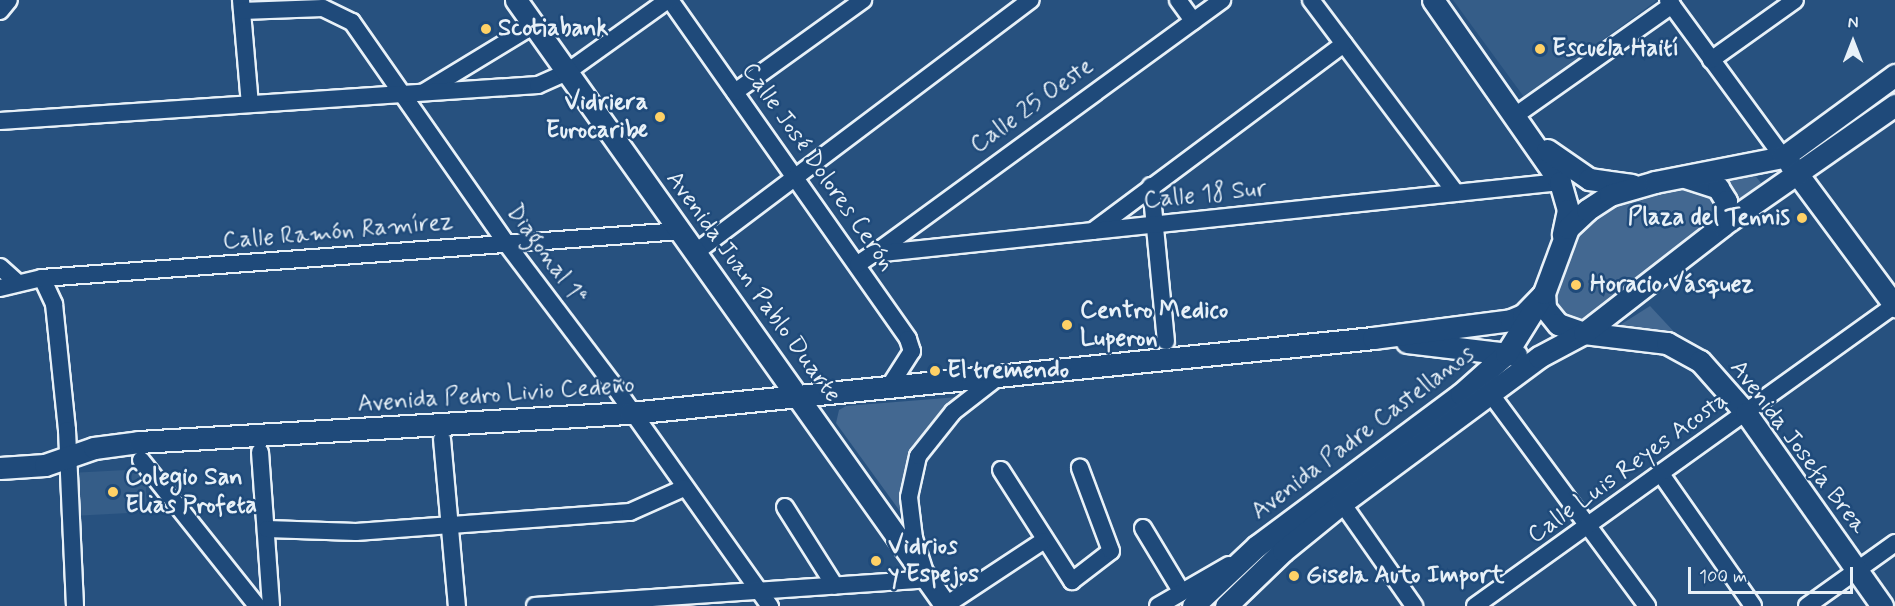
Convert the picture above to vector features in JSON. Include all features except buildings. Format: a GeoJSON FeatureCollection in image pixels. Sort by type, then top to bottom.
{"type":"FeatureCollection","features":[{"type":"Feature","properties":{"kind":"main road","name":"Avenida Juan Pablo Duarte"},"geometry":{"type":"LineString","coordinates":[[516,0],[800,396],[946,606]]}},
{"type":"Feature","properties":{"kind":"main road"},"geometry":{"type":"LineString","coordinates":[[1433,0],[1533,138],[1560,182],[1568,210],[1562,244]]}},
{"type":"Feature","properties":{"kind":"main road","name":"Avenida Padre Castellanos"},"geometry":{"type":"LineString","coordinates":[[1192,599],[1257,546],[1461,394],[1506,354],[1544,293],[1568,228],[1587,210],[1610,195],[1655,182],[1783,157],[1895,75]]}},
{"type":"Feature","properties":{"kind":"main road","name":"Avenida Padre Castellanos"},"geometry":{"type":"LineString","coordinates":[[1226,606],[1283,551],[1342,503],[1539,357],[1584,333],[1723,225],[1800,174],[1895,105]]}},
{"type":"Feature","properties":{"kind":"main road"},"geometry":{"type":"LineString","coordinates":[[1533,138],[1563,164],[1589,179],[1621,186],[1655,182]]}},
{"type":"Feature","properties":{"kind":"main road"},"geometry":{"type":"LineString","coordinates":[[1783,157],[1800,174],[1895,306]]}},
{"type":"Feature","properties":{"kind":"main road"},"geometry":{"type":"LineString","coordinates":[[1681,176],[1718,188],[1726,201],[1723,225]]}},
{"type":"Feature","properties":{"kind":"main road","name":"Avenida Josefa Brea"},"geometry":{"type":"LineString","coordinates":[[1544,293],[1545,308],[1558,324],[1584,333],[1667,343],[1700,361],[1746,413],[1882,606]]}},
{"type":"Feature","properties":{"kind":"main road","name":"Avenida Pedro Livio Cedeño"},"geometry":{"type":"LineString","coordinates":[[0,468],[68,459],[94,448],[139,442],[630,412],[1373,338],[1511,320],[1523,315],[1544,293]]}},
{"type":"Feature","properties":{"kind":"main road"},"geometry":{"type":"LineString","coordinates":[[1373,338],[1539,357]]}},
{"type":"Feature","properties":{"kind":"main road"},"geometry":{"type":"LineString","coordinates":[[1449,346],[1465,354],[1470,361],[1471,380],[1461,394]]}},
{"type":"Feature","properties":{"kind":"street"},"geometry":{"type":"LineString","coordinates":[[0,11],[9,0]]}},
{"type":"Feature","properties":{"kind":"street"},"geometry":{"type":"LineString","coordinates":[[0,121],[405,93],[512,89],[538,85],[567,72],[669,0]]}},
{"type":"Feature","properties":{"kind":"street","name":"Calle José Dolores Cerón"},"geometry":{"type":"LineString","coordinates":[[669,0],[796,176],[908,339],[912,351],[905,366],[889,387]]}},
{"type":"Feature","properties":{"kind":"street"},"geometry":{"type":"LineString","coordinates":[[735,92],[863,0]]}},
{"type":"Feature","properties":{"kind":"street"},"geometry":{"type":"LineString","coordinates":[[696,252],[1031,0]]}},
{"type":"Feature","properties":{"kind":"street"},"geometry":{"type":"LineString","coordinates":[[1178,0],[1193,21]]}},
{"type":"Feature","properties":{"kind":"street","name":"Calle 25 Oeste"},"geometry":{"type":"LineString","coordinates":[[873,254],[1222,0]]}},
{"type":"Feature","properties":{"kind":"street"},"geometry":{"type":"LineString","coordinates":[[1311,0],[1456,193]]}},
{"type":"Feature","properties":{"kind":"street"},"geometry":{"type":"LineString","coordinates":[[1712,60],[1795,0]]}},
{"type":"Feature","properties":{"kind":"street"},"geometry":{"type":"LineString","coordinates":[[1516,115],[1670,2],[1783,157]]}},
{"type":"Feature","properties":{"kind":"street"},"geometry":{"type":"LineString","coordinates":[[241,5],[250,104]]}},
{"type":"Feature","properties":{"kind":"street","name":"Diagonal 1ª"},"geometry":{"type":"LineString","coordinates":[[241,5],[323,8],[352,22],[405,93],[506,243],[770,606]]}},
{"type":"Feature","properties":{"kind":"street"},"geometry":{"type":"LineString","coordinates":[[423,92],[534,26]]}},
{"type":"Feature","properties":{"kind":"street"},"geometry":{"type":"LineString","coordinates":[[1092,232],[1344,44]]}},
{"type":"Feature","properties":{"kind":"street","name":"Calle 18 Sur"},"geometry":{"type":"LineString","coordinates":[[858,264],[873,254],[1560,182]]}},
{"type":"Feature","properties":{"kind":"street"},"geometry":{"type":"LineString","coordinates":[[1151,186],[1166,341]]}},
{"type":"Feature","properties":{"kind":"street","name":"Calle Ramón Ramírez"},"geometry":{"type":"LineString","coordinates":[[0,288],[42,278],[681,231]]}},
{"type":"Feature","properties":{"kind":"street"},"geometry":{"type":"LineString","coordinates":[[0,267],[18,283]]}},
{"type":"Feature","properties":{"kind":"street"},"geometry":{"type":"LineString","coordinates":[[42,278],[54,304],[68,459],[75,606]]}},
{"type":"Feature","properties":{"kind":"street","name":"Calle Luis Reyes Acosta"},"geometry":{"type":"LineString","coordinates":[[1476,606],[1895,306]]}},
{"type":"Feature","properties":{"kind":"street"},"geometry":{"type":"LineString","coordinates":[[535,606],[927,579],[914,538],[909,497],[918,456],[953,412],[998,377]]}},
{"type":"Feature","properties":{"kind":"street"},"geometry":{"type":"LineString","coordinates":[[1490,393],[1647,606]]}},
{"type":"Feature","properties":{"kind":"street"},"geometry":{"type":"LineString","coordinates":[[442,439],[457,606]]}},
{"type":"Feature","properties":{"kind":"street"},"geometry":{"type":"LineString","coordinates":[[260,452],[271,606]]}},
{"type":"Feature","properties":{"kind":"street"},"geometry":{"type":"LineString","coordinates":[[141,460],[257,606]]}},
{"type":"Feature","properties":{"kind":"street"},"geometry":{"type":"LineString","coordinates":[[1001,470],[1043,542],[1070,580],[1110,553],[1080,468]]}},
{"type":"Feature","properties":{"kind":"street"},"geometry":{"type":"LineString","coordinates":[[1661,474],[1754,606]]}},
{"type":"Feature","properties":{"kind":"street"},"geometry":{"type":"LineString","coordinates":[[267,529],[356,532],[450,527],[630,512],[684,488]]}},
{"type":"Feature","properties":{"kind":"street"},"geometry":{"type":"LineString","coordinates":[[1342,503],[1414,606]]}},
{"type":"Feature","properties":{"kind":"street"},"geometry":{"type":"LineString","coordinates":[[785,507],[836,586]]}},
{"type":"Feature","properties":{"kind":"street"},"geometry":{"type":"LineString","coordinates":[[1143,528],[1192,599],[1158,606]]}},
{"type":"Feature","properties":{"kind":"street"},"geometry":{"type":"LineString","coordinates":[[946,606],[1043,542]]}},
{"type":"Feature","properties":{"kind":"street"},"geometry":{"type":"LineString","coordinates":[[1808,606],[1895,543]]}},
{"type":"Feature","properties":{"kind":"shaded area","name":"Escuela Haití"},"geometry":{"type":"Polygon","coordinates":[[[1453,0],[1655,0],[1656,1],[1524,97],[1453,0]]]}},
{"type":"Feature","properties":{"kind":"shaded area"},"geometry":{"type":"Polygon","coordinates":[[[1754,174],[1761,183],[1584,323],[1565,319],[1553,300],[1575,234],[1591,218],[1616,203],[1679,182],[1754,174]]]}},
{"type":"Feature","properties":{"kind":"shaded area"},"geometry":{"type":"Polygon","coordinates":[[[1650,306],[1677,335],[1620,325],[1650,306]]]}},
{"type":"Feature","properties":{"kind":"shaded area"},"geometry":{"type":"Polygon","coordinates":[[[958,397],[907,475],[902,514],[836,423],[839,410],[846,406],[958,397]]]}},
{"type":"Feature","properties":{"kind":"shaded area","name":"Colegio San Elias Profeta"},"geometry":{"type":"Polygon","coordinates":[[[145,469],[147,512],[81,515],[79,472],[145,469]]]}},
{"type":"Feature","properties":{"kind":"place","name":"Scotiabank"},"geometry":{"type":"Point","coordinates":[486,29]}},
{"type":"Feature","properties":{"kind":"place","name":"Escuela Haití"},"geometry":{"type":"Point","coordinates":[1540,49]}},
{"type":"Feature","properties":{"kind":"place","name":"Vidriera Eurocaribe"},"geometry":{"type":"Point","coordinates":[660,117]}},
{"type":"Feature","properties":{"kind":"place","name":"Plaza del Tennis"},"geometry":{"type":"Point","coordinates":[1802,218]}},
{"type":"Feature","properties":{"kind":"place","name":"Horacio Vásquez"},"geometry":{"type":"Point","coordinates":[1576,285]}},
{"type":"Feature","properties":{"kind":"place","name":"Centro Medico Luperon"},"geometry":{"type":"Point","coordinates":[1067,325]}},
{"type":"Feature","properties":{"kind":"place","name":"El tremendo"},"geometry":{"type":"Point","coordinates":[935,371]}},
{"type":"Feature","properties":{"kind":"place","name":"Colegio San Elias Profeta"},"geometry":{"type":"Point","coordinates":[113,492]}},
{"type":"Feature","properties":{"kind":"place","name":"Vidrios y Espejos"},"geometry":{"type":"Point","coordinates":[876,561]}},
{"type":"Feature","properties":{"kind":"place","name":"Gisela Auto Import"},"geometry":{"type":"Point","coordinates":[1294,576]}}]}
